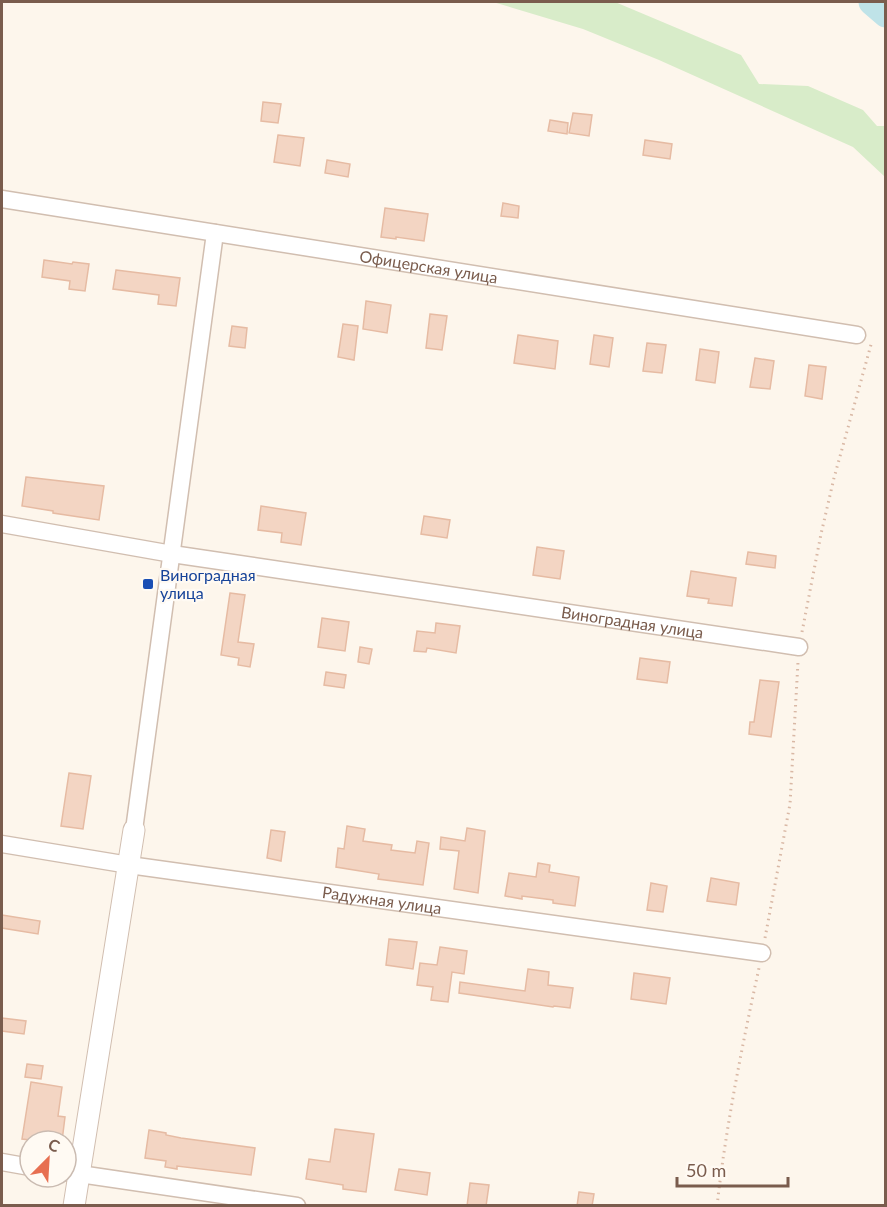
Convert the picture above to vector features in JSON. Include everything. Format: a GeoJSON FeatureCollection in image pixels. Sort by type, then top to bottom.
{"type":"FeatureCollection","features":[{"type":"Feature","properties":{"kind":"street","name":"Офицерская улица"},"geometry":{"type":"LineString","coordinates":[[2,199],[857,335]]}},
{"type":"Feature","properties":{"kind":"street"},"geometry":{"type":"LineString","coordinates":[[78,1141],[129,865],[215,233]]}},
{"type":"Feature","properties":{"kind":"street","name":"Виноградная улица"},"geometry":{"type":"LineString","coordinates":[[2,524],[172,554],[799,647]]}},
{"type":"Feature","properties":{"kind":"street","name":"Радужная улица"},"geometry":{"type":"LineString","coordinates":[[2,844],[129,865],[762,953]]}},
{"type":"Feature","properties":{"kind":"street"},"geometry":{"type":"LineString","coordinates":[[2,1162],[18,1165]]}},
{"type":"Feature","properties":{"kind":"street"},"geometry":{"type":"LineString","coordinates":[[78,1174],[297,1206]]}},
{"type":"Feature","properties":{"kind":"street"},"geometry":{"type":"LineString","coordinates":[[73,1189],[74,1206]]}},
{"type":"Feature","properties":{"kind":"path"},"geometry":{"type":"LineString","coordinates":[[717,1206],[745,1032],[790,804],[799,647],[834,478],[872,340],[857,335]]}},
{"type":"Feature","properties":{"kind":"green space"},"geometry":{"type":"Polygon","coordinates":[[[493,2],[615,2],[741,55],[759,84],[808,86],[863,110],[877,126],[885,126],[885,190],[884,176],[853,147],[659,60],[583,29],[493,2]]]}},
{"type":"Feature","properties":{"kind":"building"},"geometry":{"type":"Polygon","coordinates":[[[263,102],[281,104],[278,123],[261,121],[263,102]]]}},
{"type":"Feature","properties":{"kind":"building"},"geometry":{"type":"Polygon","coordinates":[[[573,113],[592,115],[589,136],[569,133],[573,113]]]}},
{"type":"Feature","properties":{"kind":"building"},"geometry":{"type":"Polygon","coordinates":[[[550,120],[568,123],[567,134],[548,131],[550,120]]]}},
{"type":"Feature","properties":{"kind":"building"},"geometry":{"type":"Polygon","coordinates":[[[278,135],[304,138],[300,166],[274,162],[278,135]]]}},
{"type":"Feature","properties":{"kind":"building"},"geometry":{"type":"Polygon","coordinates":[[[645,140],[672,144],[670,159],[643,155],[645,140]]]}},
{"type":"Feature","properties":{"kind":"building"},"geometry":{"type":"Polygon","coordinates":[[[327,160],[350,164],[348,177],[325,173],[327,160]]]}},
{"type":"Feature","properties":{"kind":"building"},"geometry":{"type":"Polygon","coordinates":[[[503,203],[519,206],[518,218],[501,216],[503,203]]]}},
{"type":"Feature","properties":{"kind":"building"},"geometry":{"type":"Polygon","coordinates":[[[385,208],[428,214],[424,241],[381,237],[385,208]]]}},
{"type":"Feature","properties":{"kind":"building"},"geometry":{"type":"Polygon","coordinates":[[[44,260],[89,264],[85,291],[69,289],[70,281],[42,277],[44,260]]]}},
{"type":"Feature","properties":{"kind":"building"},"geometry":{"type":"Polygon","coordinates":[[[116,270],[180,278],[176,306],[158,304],[159,295],[113,289],[116,270]]]}},
{"type":"Feature","properties":{"kind":"building"},"geometry":{"type":"Polygon","coordinates":[[[366,301],[391,305],[387,333],[363,329],[366,301]]]}},
{"type":"Feature","properties":{"kind":"building"},"geometry":{"type":"Polygon","coordinates":[[[430,314],[447,316],[442,350],[426,348],[430,314]]]}},
{"type":"Feature","properties":{"kind":"building"},"geometry":{"type":"Polygon","coordinates":[[[343,324],[358,326],[354,360],[338,357],[343,324]]]}},
{"type":"Feature","properties":{"kind":"building"},"geometry":{"type":"Polygon","coordinates":[[[232,326],[247,328],[245,348],[229,346],[232,326]]]}},
{"type":"Feature","properties":{"kind":"building"},"geometry":{"type":"Polygon","coordinates":[[[518,335],[558,341],[555,369],[514,363],[518,335]]]}},
{"type":"Feature","properties":{"kind":"building"},"geometry":{"type":"Polygon","coordinates":[[[594,335],[613,338],[609,367],[590,364],[594,335]]]}},
{"type":"Feature","properties":{"kind":"building"},"geometry":{"type":"Polygon","coordinates":[[[647,343],[666,345],[662,373],[643,371],[647,343]]]}},
{"type":"Feature","properties":{"kind":"building"},"geometry":{"type":"Polygon","coordinates":[[[700,349],[719,352],[715,383],[696,380],[700,349]]]}},
{"type":"Feature","properties":{"kind":"building"},"geometry":{"type":"Polygon","coordinates":[[[755,358],[774,361],[770,389],[750,387],[755,358]]]}},
{"type":"Feature","properties":{"kind":"building"},"geometry":{"type":"Polygon","coordinates":[[[809,365],[826,367],[822,399],[805,396],[809,365]]]}},
{"type":"Feature","properties":{"kind":"building"},"geometry":{"type":"Polygon","coordinates":[[[26,477],[104,486],[99,520],[22,506],[26,477]]]}},
{"type":"Feature","properties":{"kind":"building"},"geometry":{"type":"Polygon","coordinates":[[[261,506],[306,513],[301,545],[281,542],[282,533],[258,530],[261,506]]]}},
{"type":"Feature","properties":{"kind":"building"},"geometry":{"type":"Polygon","coordinates":[[[424,516],[450,520],[447,538],[421,534],[424,516]]]}},
{"type":"Feature","properties":{"kind":"building"},"geometry":{"type":"Polygon","coordinates":[[[537,547],[564,551],[560,579],[533,575],[537,547]]]}},
{"type":"Feature","properties":{"kind":"building"},"geometry":{"type":"Polygon","coordinates":[[[748,552],[776,556],[775,568],[746,564],[748,552]]]}},
{"type":"Feature","properties":{"kind":"building"},"geometry":{"type":"Polygon","coordinates":[[[691,571],[736,578],[732,606],[708,603],[709,599],[687,596],[691,571]]]}},
{"type":"Feature","properties":{"kind":"building"},"geometry":{"type":"Polygon","coordinates":[[[230,593],[245,595],[238,642],[254,644],[250,667],[238,665],[239,658],[221,655],[230,593]]]}},
{"type":"Feature","properties":{"kind":"building"},"geometry":{"type":"Polygon","coordinates":[[[322,618],[349,622],[345,651],[318,647],[322,618]]]}},
{"type":"Feature","properties":{"kind":"building"},"geometry":{"type":"Polygon","coordinates":[[[436,623],[460,626],[456,653],[427,648],[426,652],[414,651],[417,631],[435,633],[436,623]]]}},
{"type":"Feature","properties":{"kind":"building"},"geometry":{"type":"Polygon","coordinates":[[[360,647],[372,649],[369,664],[358,662],[360,647]]]}},
{"type":"Feature","properties":{"kind":"building"},"geometry":{"type":"Polygon","coordinates":[[[640,658],[670,662],[667,683],[637,679],[640,658]]]}},
{"type":"Feature","properties":{"kind":"building"},"geometry":{"type":"Polygon","coordinates":[[[326,672],[346,675],[344,688],[324,685],[326,672]]]}},
{"type":"Feature","properties":{"kind":"building"},"geometry":{"type":"Polygon","coordinates":[[[760,680],[779,682],[771,737],[749,734],[750,722],[754,722],[760,680]]]}},
{"type":"Feature","properties":{"kind":"building"},"geometry":{"type":"Polygon","coordinates":[[[69,773],[91,776],[83,829],[61,826],[69,773]]]}},
{"type":"Feature","properties":{"kind":"building"},"geometry":{"type":"Polygon","coordinates":[[[347,826],[365,829],[363,841],[392,845],[391,850],[415,853],[417,841],[429,843],[423,885],[378,879],[379,874],[336,867],[338,848],[344,849],[347,826]]]}},
{"type":"Feature","properties":{"kind":"building"},"geometry":{"type":"Polygon","coordinates":[[[467,828],[485,831],[478,893],[454,889],[459,851],[440,849],[441,837],[465,841],[467,828]]]}},
{"type":"Feature","properties":{"kind":"building"},"geometry":{"type":"Polygon","coordinates":[[[271,830],[285,832],[281,861],[267,858],[271,830]]]}},
{"type":"Feature","properties":{"kind":"building"},"geometry":{"type":"Polygon","coordinates":[[[538,863],[550,865],[549,872],[579,877],[575,906],[553,903],[553,900],[505,896],[509,873],[536,877],[538,863]]]}},
{"type":"Feature","properties":{"kind":"building"},"geometry":{"type":"Polygon","coordinates":[[[711,878],[739,883],[736,905],[707,901],[711,878]]]}},
{"type":"Feature","properties":{"kind":"building"},"geometry":{"type":"Polygon","coordinates":[[[651,883],[667,886],[663,912],[647,910],[651,883]]]}},
{"type":"Feature","properties":{"kind":"building"},"geometry":{"type":"Polygon","coordinates":[[[2,915],[40,921],[38,934],[2,928],[2,915]]]}},
{"type":"Feature","properties":{"kind":"building"},"geometry":{"type":"Polygon","coordinates":[[[389,939],[417,942],[413,969],[386,965],[389,939]]]}},
{"type":"Feature","properties":{"kind":"building"},"geometry":{"type":"Polygon","coordinates":[[[440,947],[467,951],[464,974],[452,972],[448,1002],[431,1000],[433,987],[417,985],[420,963],[437,965],[440,947]]]}},
{"type":"Feature","properties":{"kind":"building"},"geometry":{"type":"Polygon","coordinates":[[[528,969],[549,972],[548,985],[573,988],[570,1008],[459,993],[460,982],[525,991],[528,969]]]}},
{"type":"Feature","properties":{"kind":"building"},"geometry":{"type":"Polygon","coordinates":[[[634,973],[670,978],[666,1004],[631,999],[634,973]]]}},
{"type":"Feature","properties":{"kind":"building"},"geometry":{"type":"Polygon","coordinates":[[[2,1018],[26,1021],[24,1034],[2,1031],[2,1018]]]}},
{"type":"Feature","properties":{"kind":"building"},"geometry":{"type":"Polygon","coordinates":[[[27,1064],[43,1066],[41,1079],[25,1077],[27,1064]]]}},
{"type":"Feature","properties":{"kind":"building"},"geometry":{"type":"Polygon","coordinates":[[[31,1082],[62,1087],[58,1116],[65,1117],[64,1129],[24,1129],[31,1082]]]}},
{"type":"Feature","properties":{"kind":"building"},"geometry":{"type":"Polygon","coordinates":[[[335,1129],[374,1134],[366,1192],[343,1189],[343,1185],[306,1179],[309,1159],[330,1162],[335,1129]]]}},
{"type":"Feature","properties":{"kind":"building"},"geometry":{"type":"Polygon","coordinates":[[[149,1130],[181,1138],[255,1148],[251,1175],[177,1166],[177,1169],[165,1167],[166,1161],[145,1158],[149,1130]]]}},
{"type":"Feature","properties":{"kind":"building"},"geometry":{"type":"Polygon","coordinates":[[[399,1169],[430,1173],[427,1195],[395,1190],[399,1169]]]}},
{"type":"Feature","properties":{"kind":"building"},"geometry":{"type":"Polygon","coordinates":[[[470,1183],[489,1185],[486,1206],[467,1206],[470,1183]]]}},
{"type":"Feature","properties":{"kind":"building"},"geometry":{"type":"Polygon","coordinates":[[[579,1192],[594,1194],[592,1206],[577,1206],[579,1192]]]}},
{"type":"Feature","properties":{"kind":"waterway"},"geometry":{"type":"LineString","coordinates":[[872,2],[886,14]]}},
{"type":"Feature","properties":{"kind":"place","name":"Виноградная улица"},"geometry":{"type":"Point","coordinates":[148,584]}}]}
